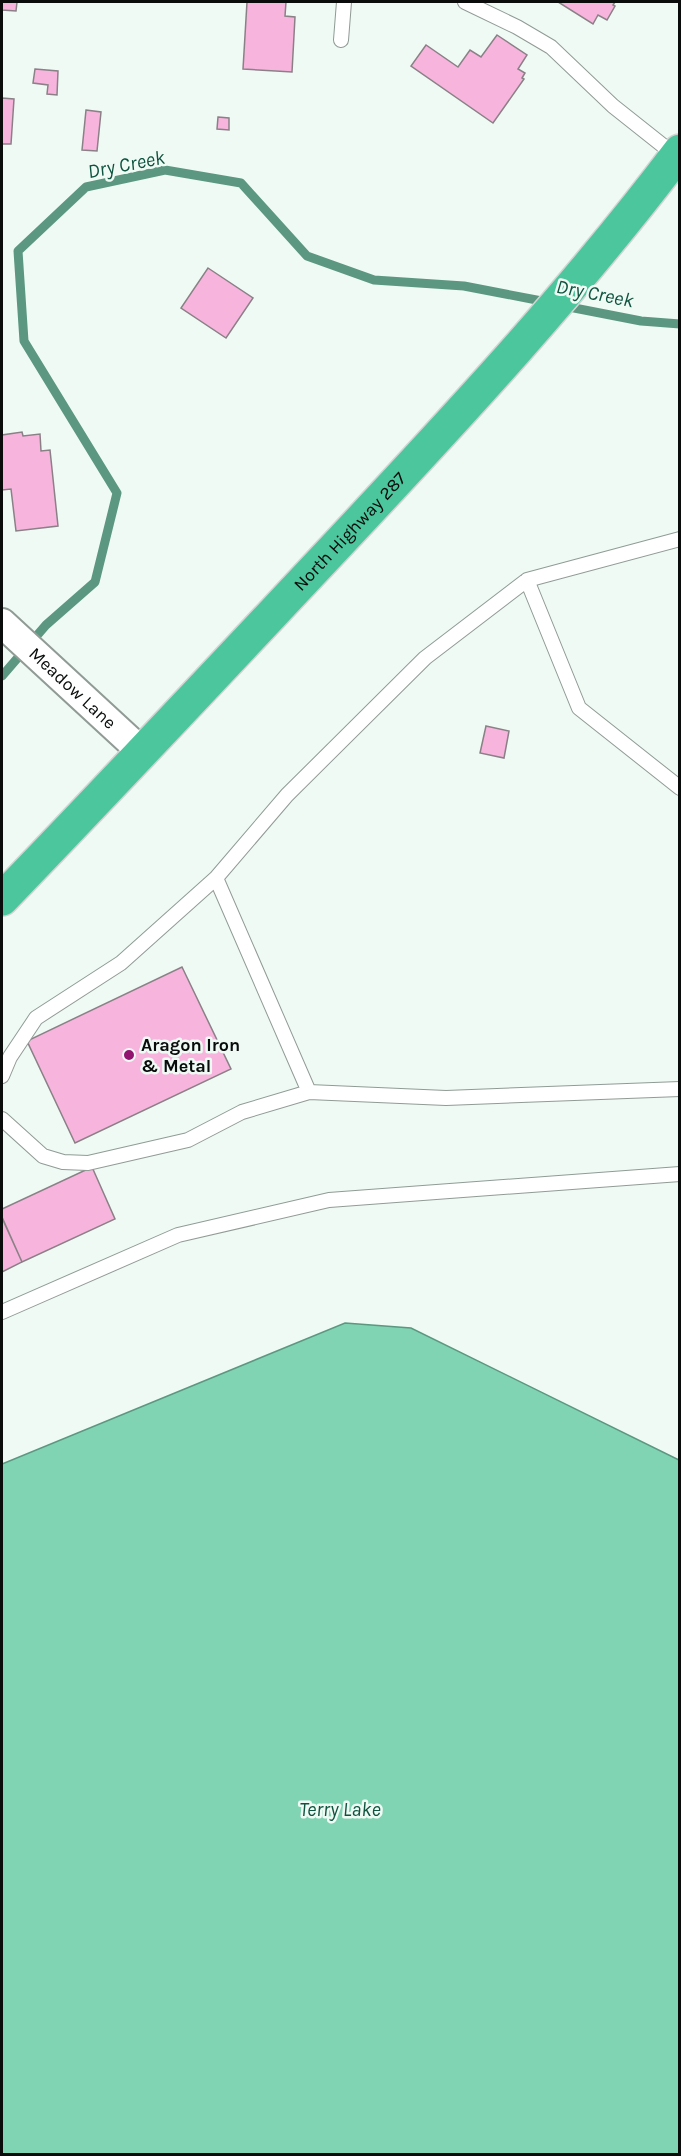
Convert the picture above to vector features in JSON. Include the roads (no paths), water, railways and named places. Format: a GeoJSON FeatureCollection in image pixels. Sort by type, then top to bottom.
{"type":"FeatureCollection","features":[{"type":"Feature","properties":{"kind":"highway","name":"North Highway 287"},"geometry":{"type":"LineString","coordinates":[[2,898],[142,753],[535,331],[609,244],[678,154]]}},
{"type":"Feature","properties":{"kind":"street","name":"Meadow Lane"},"geometry":{"type":"LineString","coordinates":[[2,623],[142,753]]}},
{"type":"Feature","properties":{"kind":"lane"},"geometry":{"type":"LineString","coordinates":[[341,40],[344,2]]}},
{"type":"Feature","properties":{"kind":"lane"},"geometry":{"type":"LineString","coordinates":[[465,2],[517,27],[551,47],[613,106],[678,154]]}},
{"type":"Feature","properties":{"kind":"lane"},"geometry":{"type":"LineString","coordinates":[[2,1076],[10,1057],[36,1018],[121,963],[216,878],[286,795],[425,658],[527,580],[680,539]]}},
{"type":"Feature","properties":{"kind":"lane"},"geometry":{"type":"LineString","coordinates":[[527,580],[579,708],[680,788]]}},
{"type":"Feature","properties":{"kind":"lane"},"geometry":{"type":"LineString","coordinates":[[216,878],[309,1092]]}},
{"type":"Feature","properties":{"kind":"lane"},"geometry":{"type":"LineString","coordinates":[[2,1119],[43,1156],[63,1162],[88,1163],[188,1140],[242,1112],[309,1092],[446,1098],[680,1089]]}},
{"type":"Feature","properties":{"kind":"lane"},"geometry":{"type":"LineString","coordinates":[[2,1312],[178,1234],[329,1200],[680,1174]]}},
{"type":"Feature","properties":{"kind":"water","name":"Terry Lake"},"geometry":{"type":"Polygon","coordinates":[[[345,1323],[411,1328],[679,1460],[679,2154],[2,2154],[2,1464],[345,1323]]]}},
{"type":"Feature","properties":{"kind":"waterway","name":"Dry Creek"},"geometry":{"type":"LineString","coordinates":[[2,676],[46,625],[95,582],[117,493],[24,341],[18,251],[86,187],[165,170],[241,183],[307,256],[374,280],[464,286],[547,302]]}},
{"type":"Feature","properties":{"kind":"waterway","name":"Dry Creek"},"geometry":{"type":"LineString","coordinates":[[564,306],[641,321],[680,324]]}},
{"type":"Feature","properties":{"kind":"place","name":"Aragon Iron & Metal"},"geometry":{"type":"Point","coordinates":[129,1055]}}]}
